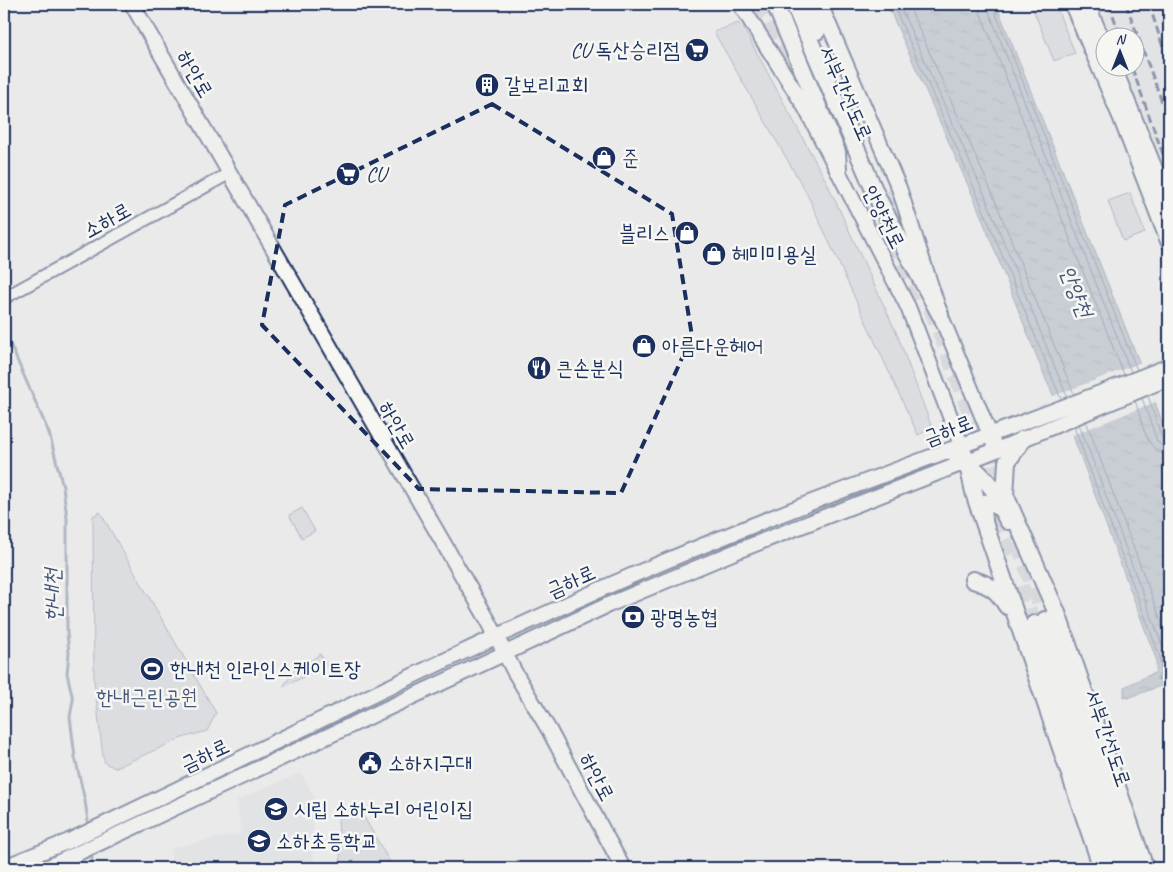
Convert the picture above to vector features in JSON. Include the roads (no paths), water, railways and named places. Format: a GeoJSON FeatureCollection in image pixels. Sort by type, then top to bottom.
{"type":"FeatureCollection","features":[{"type":"Feature","properties":{"kind":"highway"},"geometry":{"type":"LineString","coordinates":[[774,4],[838,152],[838,170]]}},
{"type":"Feature","properties":{"kind":"highway","name":"서부간선도로"},"geometry":{"type":"LineString","coordinates":[[783,4],[869,198]]}},
{"type":"Feature","properties":{"kind":"highway"},"geometry":{"type":"LineString","coordinates":[[794,4],[878,199],[940,314]]}},
{"type":"Feature","properties":{"kind":"highway","name":"서부간선도로"},"geometry":{"type":"LineString","coordinates":[[802,4],[817,31],[887,191]]}},
{"type":"Feature","properties":{"kind":"highway"},"geometry":{"type":"LineString","coordinates":[[808,4],[817,31]]}},
{"type":"Feature","properties":{"kind":"highway"},"geometry":{"type":"LineString","coordinates":[[1073,4],[1121,116],[1169,241]]}},
{"type":"Feature","properties":{"kind":"highway"},"geometry":{"type":"LineString","coordinates":[[1086,4],[1096,28]]}},
{"type":"Feature","properties":{"kind":"highway"},"geometry":{"type":"LineString","coordinates":[[1117,78],[1169,206]]}},
{"type":"Feature","properties":{"kind":"highway"},"geometry":{"type":"LineString","coordinates":[[1020,432],[1007,462],[1004,478],[1005,495],[1014,520],[1050,597],[1145,868]]}},
{"type":"Feature","properties":{"kind":"highway"},"geometry":{"type":"LineString","coordinates":[[960,453],[989,482],[1014,520]]}},
{"type":"Feature","properties":{"kind":"highway"},"geometry":{"type":"LineString","coordinates":[[960,453],[992,547],[1032,623],[1095,851],[1102,868]]}},
{"type":"Feature","properties":{"kind":"highway"},"geometry":{"type":"LineString","coordinates":[[984,521],[983,507],[985,503],[993,502],[1002,510],[1026,560],[1050,597]]}},
{"type":"Feature","properties":{"kind":"highway"},"geometry":{"type":"LineString","coordinates":[[992,547],[991,562],[986,570],[973,580],[990,585],[1032,623]]}},
{"type":"Feature","properties":{"kind":"highway","name":"서부간선도로"},"geometry":{"type":"LineString","coordinates":[[1032,623],[1118,868]]}},
{"type":"Feature","properties":{"kind":"highway","name":"서부간선도로"},"geometry":{"type":"LineString","coordinates":[[1032,623],[1131,868]]}},
{"type":"Feature","properties":{"kind":"highway"},"geometry":{"type":"LineString","coordinates":[[1095,851],[1096,868]]}},
{"type":"Feature","properties":{"kind":"main road","name":"하안로"},"geometry":{"type":"LineString","coordinates":[[132,4],[228,174],[497,638],[536,711],[550,730],[623,868]]}},
{"type":"Feature","properties":{"kind":"main road","name":"안양천로"},"geometry":{"type":"LineString","coordinates":[[820,4],[899,188],[940,314],[996,450]]}},
{"type":"Feature","properties":{"kind":"main road","name":"안양천로"},"geometry":{"type":"LineString","coordinates":[[745,6],[797,94],[908,307],[960,453]]}},
{"type":"Feature","properties":{"kind":"main road","name":"금하로"},"geometry":{"type":"LineString","coordinates":[[4,867],[70,841],[497,638],[645,570],[731,534],[960,453],[996,450],[1020,432],[1169,366]]}},
{"type":"Feature","properties":{"kind":"main road","name":"금하로"},"geometry":{"type":"LineString","coordinates":[[46,868],[608,604],[960,453],[990,436],[1020,432],[1169,378]]}},
{"type":"Feature","properties":{"kind":"main road"},"geometry":{"type":"LineString","coordinates":[[980,412],[995,423],[1020,432]]}},
{"type":"Feature","properties":{"kind":"street","name":"소하로"},"geometry":{"type":"LineString","coordinates":[[8,296],[228,174]]}},
{"type":"Feature","properties":{"kind":"water","name":"안양천"},"geometry":{"type":"Polygon","coordinates":[[[887,4],[996,4],[1154,399],[1169,442],[1169,698],[1163,685],[1128,698],[1124,697],[1124,687],[1156,672],[1156,659],[1074,439],[1046,380],[975,201],[887,4]]]}},
{"type":"Feature","properties":{"kind":"waterway","name":"한내천"},"geometry":{"type":"LineString","coordinates":[[4,330],[49,433],[63,487],[67,518],[67,633],[69,653],[67,673],[73,700],[70,717],[75,757],[89,828]]}},
{"type":"Feature","properties":{"kind":"waterway","name":"한내천"},"geometry":{"type":"LineString","coordinates":[[91,851],[93,868]]}},
{"type":"Feature","properties":{"kind":"tunnel"},"geometry":{"type":"LineString","coordinates":[[755,4],[801,92]]}},
{"type":"Feature","properties":{"kind":"tunnel"},"geometry":{"type":"LineString","coordinates":[[887,191],[903,233]]}},
{"type":"Feature","properties":{"kind":"tunnel"},"geometry":{"type":"LineString","coordinates":[[869,199],[911,302]]}},
{"type":"Feature","properties":{"kind":"tunnel"},"geometry":{"type":"LineString","coordinates":[[931,308],[1003,500]]}},
{"type":"Feature","properties":{"kind":"tunnel"},"geometry":{"type":"LineString","coordinates":[[983,497],[1013,560]]}},
{"type":"Feature","properties":{"kind":"tunnel"},"geometry":{"type":"LineString","coordinates":[[1018,542],[1045,620]]}},
{"type":"Feature","properties":{"kind":"tunnel"},"geometry":{"type":"LineString","coordinates":[[1021,586],[1034,624]]}},
{"type":"Feature","properties":{"kind":"railway"},"geometry":{"type":"LineString","coordinates":[[1109,4],[1117,28]]}},
{"type":"Feature","properties":{"kind":"railway"},"geometry":{"type":"LineString","coordinates":[[1126,4],[1169,121]]}},
{"type":"Feature","properties":{"kind":"railway"},"geometry":{"type":"LineString","coordinates":[[1149,4],[1169,66]]}},
{"type":"Feature","properties":{"kind":"railway"},"geometry":{"type":"LineString","coordinates":[[1136,78],[1169,171]]}},
{"type":"Feature","properties":{"kind":"place","name":"CU 독산승리점"},"geometry":{"type":"Point","coordinates":[697,50]}},
{"type":"Feature","properties":{"kind":"place","name":"갈보리교회"},"geometry":{"type":"Point","coordinates":[487,85]}},
{"type":"Feature","properties":{"kind":"place","name":"준"},"geometry":{"type":"Point","coordinates":[604,158]}},
{"type":"Feature","properties":{"kind":"place","name":"CU"},"geometry":{"type":"Point","coordinates":[348,174]}},
{"type":"Feature","properties":{"kind":"place","name":"블리스"},"geometry":{"type":"Point","coordinates":[687,233]}},
{"type":"Feature","properties":{"kind":"place","name":"헤미미용실"},"geometry":{"type":"Point","coordinates":[714,254]}},
{"type":"Feature","properties":{"kind":"place","name":"아름다운헤어"},"geometry":{"type":"Point","coordinates":[644,346]}},
{"type":"Feature","properties":{"kind":"place","name":"큰손분식"},"geometry":{"type":"Point","coordinates":[539,368]}},
{"type":"Feature","properties":{"kind":"place","name":"광명농협"},"geometry":{"type":"Point","coordinates":[633,617]}},
{"type":"Feature","properties":{"kind":"place","name":"한내천 인라인스케이트장"},"geometry":{"type":"Point","coordinates":[152,669]}},
{"type":"Feature","properties":{"kind":"place","name":"소하지구대"},"geometry":{"type":"Point","coordinates":[370,763]}},
{"type":"Feature","properties":{"kind":"place","name":"시립 소하누리 어린이집"},"geometry":{"type":"Point","coordinates":[276,809]}},
{"type":"Feature","properties":{"kind":"place","name":"소하초등학교"},"geometry":{"type":"Point","coordinates":[259,841]}},
{"type":"Feature","properties":{"kind":"park label","name":"한내근린공원"},"geometry":{"type":"Point","coordinates":[147,697]}}]}
